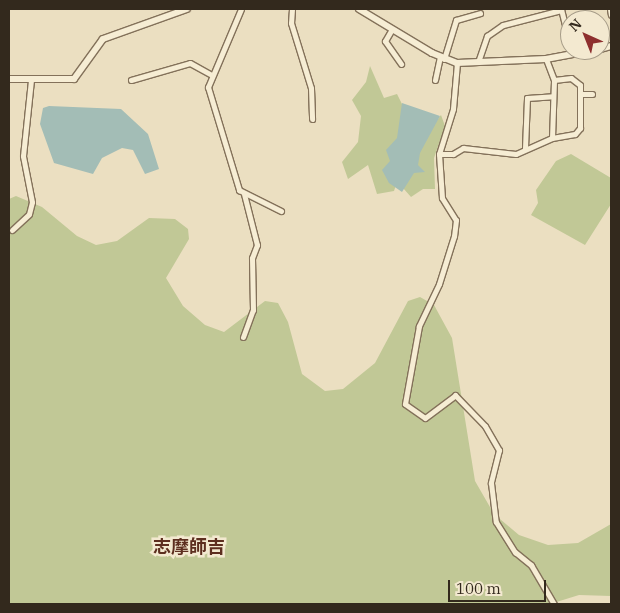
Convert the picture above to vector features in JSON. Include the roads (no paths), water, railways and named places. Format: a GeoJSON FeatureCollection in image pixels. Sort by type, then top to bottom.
{"type":"FeatureCollection","features":[{"type":"Feature","properties":{"kind":"street"},"geometry":{"type":"LineString","coordinates":[[9,79],[74,79],[104,39],[188,9]]}},
{"type":"Feature","properties":{"kind":"street"},"geometry":{"type":"LineString","coordinates":[[241,9],[210,74],[208,87],[231,174],[244,194],[257,245],[252,258],[253,310],[242,337]]}},
{"type":"Feature","properties":{"kind":"street"},"geometry":{"type":"LineString","coordinates":[[292,9],[290,22],[311,88],[312,119]]}},
{"type":"Feature","properties":{"kind":"street"},"geometry":{"type":"LineString","coordinates":[[359,9],[442,58],[457,63],[546,59],[560,55]]}},
{"type":"Feature","properties":{"kind":"street"},"geometry":{"type":"LineString","coordinates":[[478,62],[487,36],[503,25],[561,9]]}},
{"type":"Feature","properties":{"kind":"street"},"geometry":{"type":"LineString","coordinates":[[610,9],[611,15]]}},
{"type":"Feature","properties":{"kind":"street"},"geometry":{"type":"LineString","coordinates":[[435,80],[456,20],[480,12]]}},
{"type":"Feature","properties":{"kind":"street"},"geometry":{"type":"LineString","coordinates":[[392,29],[385,41],[401,64]]}},
{"type":"Feature","properties":{"kind":"street"},"geometry":{"type":"LineString","coordinates":[[546,59],[554,80],[552,138]]}},
{"type":"Feature","properties":{"kind":"street"},"geometry":{"type":"LineString","coordinates":[[131,80],[190,62],[210,74]]}},
{"type":"Feature","properties":{"kind":"street"},"geometry":{"type":"LineString","coordinates":[[457,63],[453,109],[439,154],[442,198],[456,220],[454,236],[440,284],[419,326],[405,404],[425,418],[455,395],[485,426],[499,450],[491,483],[496,522],[515,552],[531,565],[554,604]]}},
{"type":"Feature","properties":{"kind":"street"},"geometry":{"type":"LineString","coordinates":[[439,154],[452,154],[463,148],[516,154],[525,148],[552,138],[576,134],[580,85],[571,78],[554,80]]}},
{"type":"Feature","properties":{"kind":"street"},"geometry":{"type":"LineString","coordinates":[[12,230],[29,214],[32,202],[23,156],[31,80]]}},
{"type":"Feature","properties":{"kind":"street"},"geometry":{"type":"LineString","coordinates":[[580,94],[592,94]]}},
{"type":"Feature","properties":{"kind":"street"},"geometry":{"type":"LineString","coordinates":[[525,148],[528,98],[553,96]]}},
{"type":"Feature","properties":{"kind":"street"},"geometry":{"type":"LineString","coordinates":[[244,194],[281,211]]}},
{"type":"Feature","properties":{"kind":"water"},"geometry":{"type":"Polygon","coordinates":[[[402,103],[440,116],[420,153],[418,165],[425,172],[414,173],[402,192],[389,183],[382,170],[390,161],[386,150],[397,138],[402,103]]]}},
{"type":"Feature","properties":{"kind":"water"},"geometry":{"type":"Polygon","coordinates":[[[49,106],[121,109],[148,134],[159,169],[145,174],[133,150],[122,148],[102,158],[93,174],[54,163],[40,124],[43,108],[49,106]]]}},
{"type":"Feature","properties":{"kind":"district","name":"志摩師吉"},"geometry":{"type":"Point","coordinates":[189,547]}}]}
